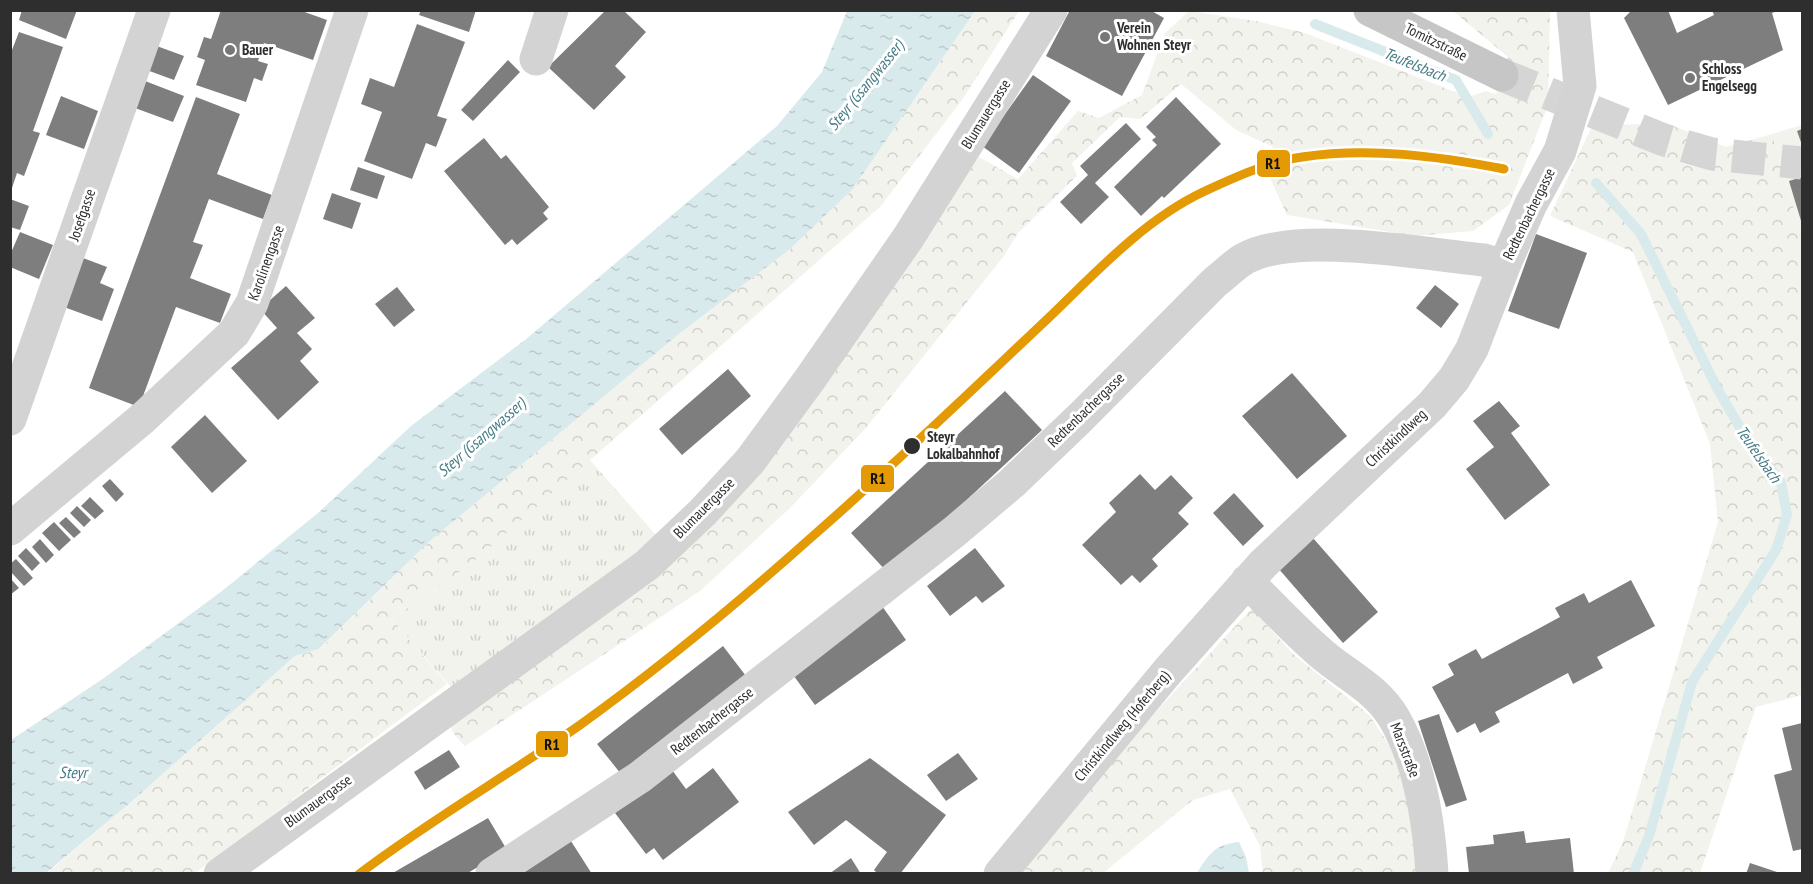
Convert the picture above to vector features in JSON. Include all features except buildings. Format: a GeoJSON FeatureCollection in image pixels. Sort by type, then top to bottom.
{"type":"FeatureCollection","features":[{"type":"Feature","properties":{"kind":"main road","name":"Tomitzstraße"},"geometry":{"type":"LineString","coordinates":[[1370,10],[1502,75]]}},
{"type":"Feature","properties":{"kind":"street","name":"Josefgasse"},"geometry":{"type":"LineString","coordinates":[[10,419],[154,10]]}},
{"type":"Feature","properties":{"kind":"street","name":"Karolinengasse"},"geometry":{"type":"LineString","coordinates":[[10,529],[143,418],[234,333],[252,303],[352,10]]}},
{"type":"Feature","properties":{"kind":"street"},"geometry":{"type":"LineString","coordinates":[[536,59],[552,10]]}},
{"type":"Feature","properties":{"kind":"street","name":"Blumauergasse"},"geometry":{"type":"LineString","coordinates":[[220,873],[646,565],[703,512],[750,461],[861,307],[908,238],[1051,10]]}},
{"type":"Feature","properties":{"kind":"street","name":"Redtenbachergasse"},"geometry":{"type":"LineString","coordinates":[[492,873],[640,777],[954,532],[1012,483],[1215,282],[1244,259],[1275,248],[1314,244],[1484,260],[1504,266],[1531,204],[1560,151],[1580,86],[1573,10]]}},
{"type":"Feature","properties":{"kind":"street","name":"Christkindlweg"},"geometry":{"type":"LineString","coordinates":[[1247,581],[1432,405],[1454,379],[1472,349],[1504,266]]}},
{"type":"Feature","properties":{"kind":"street","name":"Christkindlweg (Hoferberg)"},"geometry":{"type":"LineString","coordinates":[[1000,873],[1167,672],[1247,581]]}},
{"type":"Feature","properties":{"kind":"street","name":"Marsstraße"},"geometry":{"type":"LineString","coordinates":[[1247,581],[1303,638],[1373,692],[1394,718],[1411,757],[1421,796],[1432,873]]}},
{"type":"Feature","properties":{"kind":"green space"},"geometry":{"type":"Polygon","coordinates":[[[975,11],[1019,11],[962,100],[880,207],[473,562],[392,619],[447,684],[195,873],[46,874],[130,803],[295,656],[320,649],[431,540],[679,334],[789,250],[852,190],[975,11]]]}},
{"type":"Feature","properties":{"kind":"green space"},"geometry":{"type":"Polygon","coordinates":[[[1189,11],[1256,21],[1305,33],[1468,97],[1486,91],[1496,94],[1508,57],[1453,11],[1550,11],[1548,105],[1509,205],[1473,231],[1415,236],[1287,215],[1270,178],[1285,171],[1273,147],[1236,130],[1181,84],[1140,119],[1120,117],[1072,163],[1077,176],[1018,233],[1004,256],[865,429],[790,508],[700,591],[465,746],[454,734],[448,720],[777,441],[979,157],[1018,179],[1078,111],[1099,118],[1142,95],[1165,33],[1189,11]]]}},
{"type":"Feature","properties":{"kind":"green space"},"geometry":{"type":"Polygon","coordinates":[[[1666,123],[1726,147],[1772,134],[1802,236],[1802,695],[1756,707],[1700,873],[1608,873],[1623,842],[1718,522],[1710,444],[1633,252],[1550,216],[1592,126],[1666,123]]]}},
{"type":"Feature","properties":{"kind":"green space"},"geometry":{"type":"Polygon","coordinates":[[[1802,125],[1802,236],[1772,134],[1802,125]]]}},
{"type":"Feature","properties":{"kind":"green space"},"geometry":{"type":"Polygon","coordinates":[[[589,459],[671,552],[467,706],[392,619],[473,562],[589,459]]]}},
{"type":"Feature","properties":{"kind":"green space"},"geometry":{"type":"Polygon","coordinates":[[[1252,608],[1292,653],[1370,716],[1391,748],[1408,799],[1416,873],[1263,873],[1260,846],[1230,789],[1193,800],[1103,873],[1022,874],[1099,773],[1252,608]]]}},
{"type":"Feature","properties":{"kind":"water","name":"Steyr"},"geometry":{"type":"Polygon","coordinates":[[[847,11],[975,11],[852,190],[789,250],[679,334],[431,540],[319,649],[295,656],[130,803],[46,873],[11,873],[11,740],[104,678],[222,591],[318,513],[411,426],[525,340],[777,126],[822,72],[847,11]]]}},
{"type":"Feature","properties":{"kind":"water"},"geometry":{"type":"Polygon","coordinates":[[[1239,842],[1246,857],[1249,873],[1197,873],[1205,860],[1218,848],[1239,842]]]}},
{"type":"Feature","properties":{"kind":"waterway","name":"Teufelsbach"},"geometry":{"type":"LineString","coordinates":[[1315,24],[1456,80],[1488,134]]}},
{"type":"Feature","properties":{"kind":"waterway","name":"Teufelsbach"},"geometry":{"type":"LineString","coordinates":[[1596,183],[1641,234],[1718,390],[1745,436],[1781,482],[1787,515],[1776,550],[1692,682],[1649,836],[1633,874]]}},
{"type":"Feature","properties":{"kind":"tunnel"},"geometry":{"type":"LineString","coordinates":[[1502,75],[1664,140],[1712,154],[1802,163]]}},
{"type":"Feature","properties":{"kind":"transit line","name":"R1"},"geometry":{"type":"LineString","coordinates":[[359,874],[413,835],[580,725],[700,633],[872,483],[1117,252],[1180,204],[1214,187],[1264,167],[1289,159],[1327,154],[1403,154],[1504,169]]}},
{"type":"Feature","properties":{"kind":"place","name":"Verein Wohnen Steyr"},"geometry":{"type":"Point","coordinates":[1105,37]}},
{"type":"Feature","properties":{"kind":"place","name":"Bauer"},"geometry":{"type":"Point","coordinates":[230,50]}},
{"type":"Feature","properties":{"kind":"place","name":"Schloss Engelsegg"},"geometry":{"type":"Point","coordinates":[1690,78]}},
{"type":"Feature","properties":{"kind":"place","name":"Steyr Lokalbahnhof"},"geometry":{"type":"Point","coordinates":[912,446]}},
{"type":"Feature","properties":{"kind":"water label","name":"Steyr (Gsangwasser)"},"geometry":{"type":"Point","coordinates":[865,85]}},
{"type":"Feature","properties":{"kind":"water label","name":"Steyr (Gsangwasser)"},"geometry":{"type":"Point","coordinates":[481,437]}}]}
